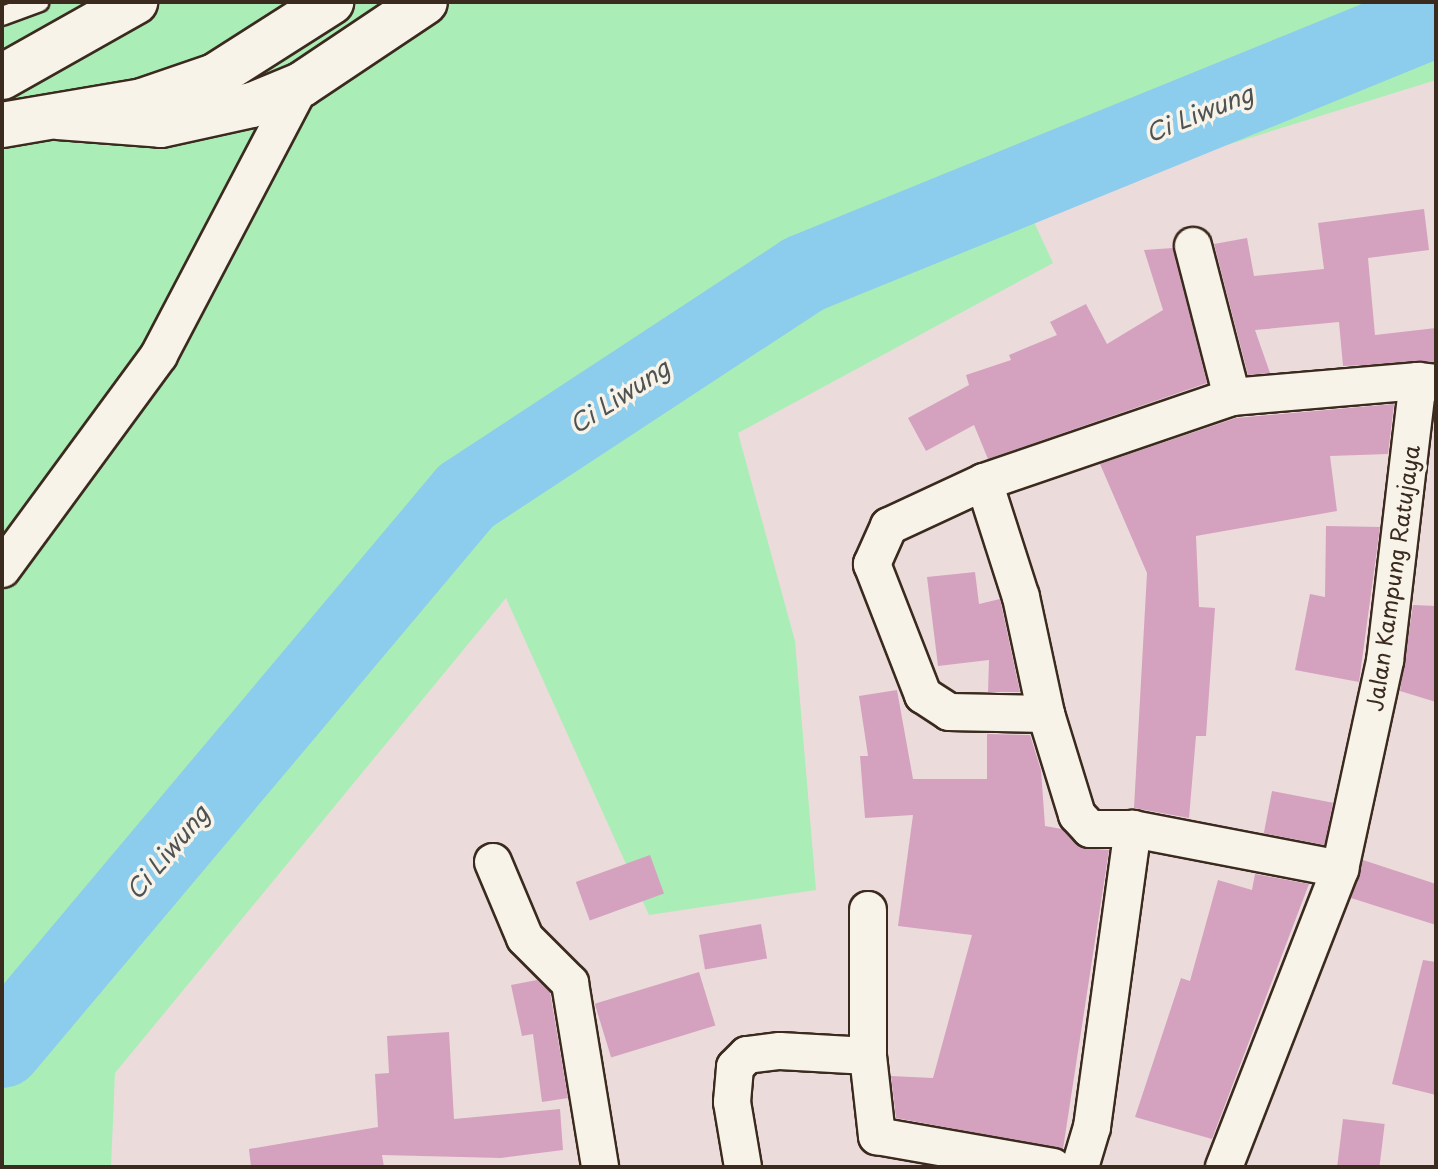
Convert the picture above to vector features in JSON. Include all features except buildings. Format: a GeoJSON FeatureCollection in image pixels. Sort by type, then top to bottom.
{"type":"FeatureCollection","features":[{"type":"Feature","properties":{"kind":"main road"},"geometry":{"type":"LineString","coordinates":[[26,122],[6,77],[135,2]]}},
{"type":"Feature","properties":{"kind":"main road"},"geometry":{"type":"LineString","coordinates":[[26,122],[142,101],[215,76],[331,2]]}},
{"type":"Feature","properties":{"kind":"main road"},"geometry":{"type":"LineString","coordinates":[[26,122],[161,125],[252,105],[301,85],[425,2]]}},
{"type":"Feature","properties":{"kind":"street"},"geometry":{"type":"LineString","coordinates":[[2,569],[159,355],[301,85]]}},
{"type":"Feature","properties":{"kind":"street"},"geometry":{"type":"LineString","coordinates":[[1193,246],[1232,397]]}},
{"type":"Feature","properties":{"kind":"street"},"geometry":{"type":"LineString","coordinates":[[1046,714],[949,712],[923,695],[872,564],[889,526],[984,482],[1232,397],[1427,382]]}},
{"type":"Feature","properties":{"kind":"street","name":"Jalan Kampung Ratujaya"},"geometry":{"type":"LineString","coordinates":[[1224,1167],[1340,869],[1385,661],[1427,382]]}},
{"type":"Feature","properties":{"kind":"street"},"geometry":{"type":"LineString","coordinates":[[984,482],[1021,597],[1046,714],[1077,815],[1090,829],[1133,829],[1340,869]]}},
{"type":"Feature","properties":{"kind":"street"},"geometry":{"type":"LineString","coordinates":[[1080,1167],[1092,1127],[1133,829]]}},
{"type":"Feature","properties":{"kind":"street"},"geometry":{"type":"LineString","coordinates":[[493,862],[525,938],[570,983],[600,1167]]}},
{"type":"Feature","properties":{"kind":"street"},"geometry":{"type":"LineString","coordinates":[[868,910],[868,1056],[877,1136],[1053,1167]]}},
{"type":"Feature","properties":{"kind":"street"},"geometry":{"type":"LineString","coordinates":[[743,1167],[732,1102],[735,1067],[747,1055],[780,1051],[868,1056]]}},
{"type":"Feature","properties":{"kind":"lane"},"geometry":{"type":"LineString","coordinates":[[2,16],[40,2]]}},
{"type":"Feature","properties":{"kind":"green space"},"geometry":{"type":"Polygon","coordinates":[[[2,2],[1436,2],[1436,80],[1027,207],[1053,263],[738,433],[795,641],[816,890],[649,915],[506,598],[115,1073],[111,1167],[2,1167],[2,2]]]}},
{"type":"Feature","properties":{"kind":"waterway","name":"Ci Liwung"},"geometry":{"type":"LineString","coordinates":[[2,1048],[466,496],[804,274],[1436,17]]}}]}
